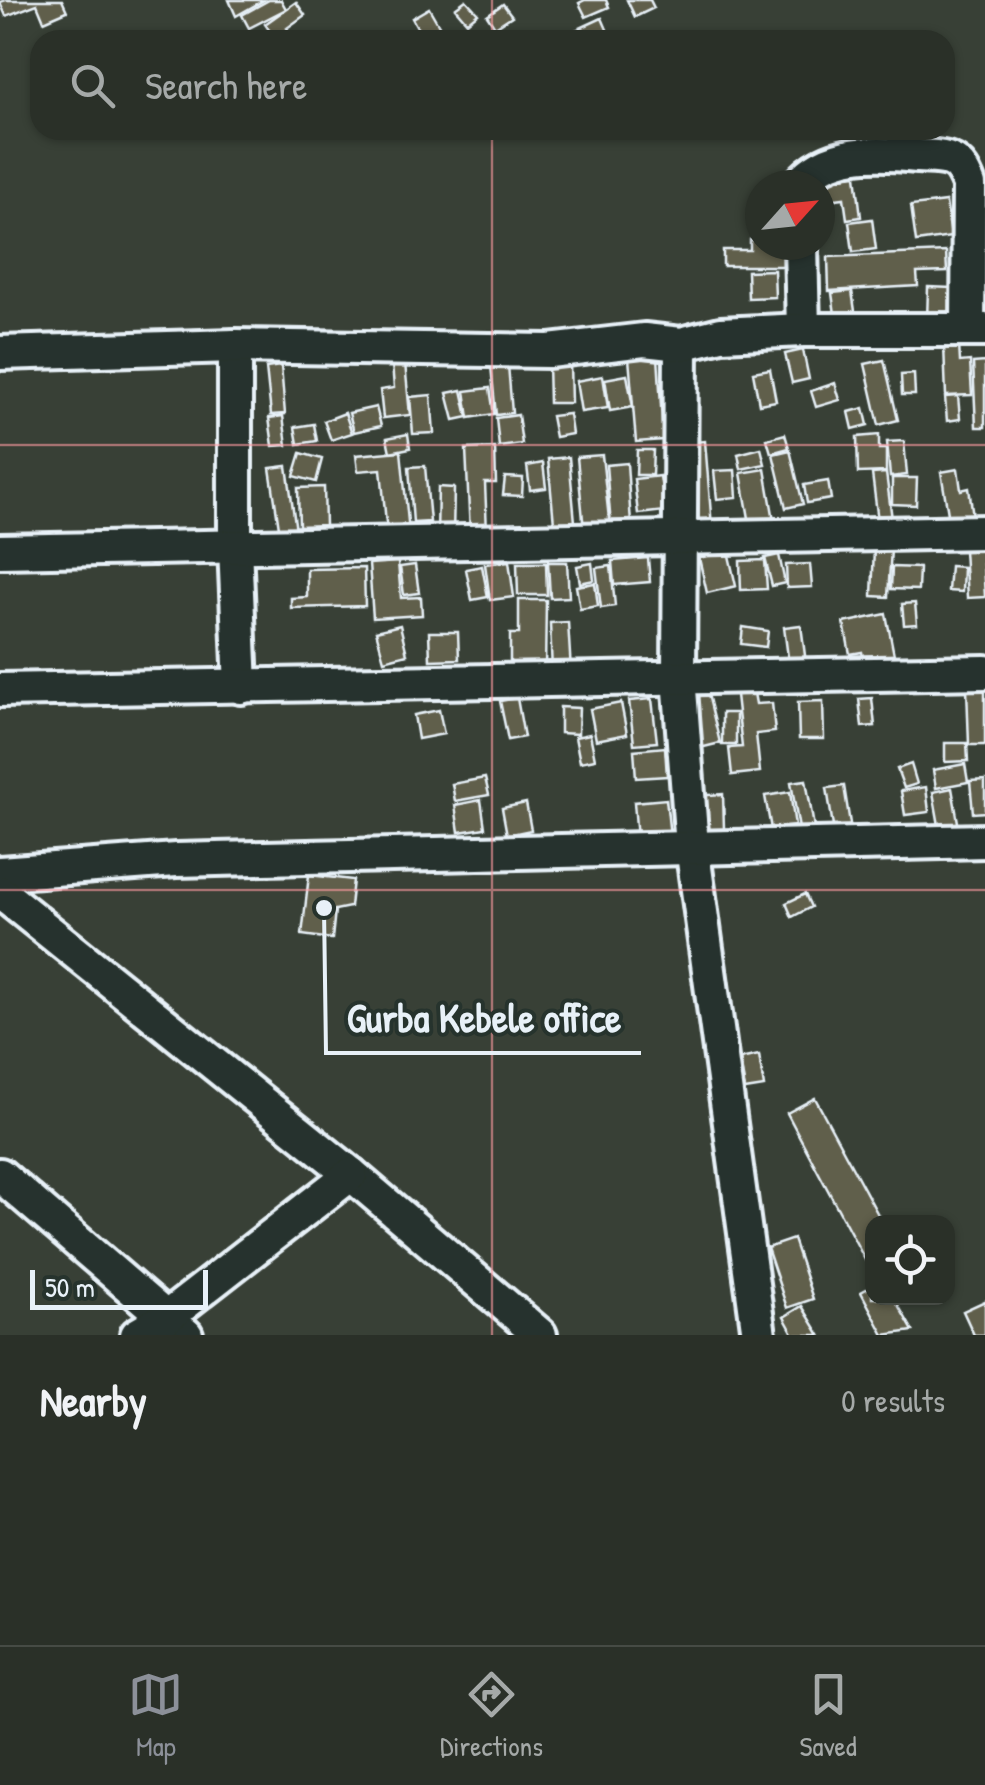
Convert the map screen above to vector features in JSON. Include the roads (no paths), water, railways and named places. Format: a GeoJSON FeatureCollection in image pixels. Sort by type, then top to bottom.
{"type":"FeatureCollection","features":[{"type":"Feature","properties":{"kind":"street"},"geometry":{"type":"LineString","coordinates":[[0,353],[235,346],[549,351],[644,340],[681,344],[721,334],[976,330],[969,185],[962,168],[952,160],[880,153],[831,160],[813,170]]}},
{"type":"Feature","properties":{"kind":"street"},"geometry":{"type":"LineString","coordinates":[[801,260],[803,330]]}},
{"type":"Feature","properties":{"kind":"street"},"geometry":{"type":"LineString","coordinates":[[681,344],[679,677],[692,846],[759,1335]]}},
{"type":"Feature","properties":{"kind":"street"},"geometry":{"type":"LineString","coordinates":[[235,346],[235,546],[241,687]]}},
{"type":"Feature","properties":{"kind":"street"},"geometry":{"type":"LineString","coordinates":[[0,551],[985,532]]}},
{"type":"Feature","properties":{"kind":"street"},"geometry":{"type":"LineString","coordinates":[[0,690],[985,672]]}},
{"type":"Feature","properties":{"kind":"street"},"geometry":{"type":"LineString","coordinates":[[1,889],[176,860],[985,841]]}},
{"type":"Feature","properties":{"kind":"street"},"geometry":{"type":"LineString","coordinates":[[1,889],[540,1335]]}},
{"type":"Feature","properties":{"kind":"street"},"geometry":{"type":"LineString","coordinates":[[137,1335],[176,1326],[350,1174]]}},
{"type":"Feature","properties":{"kind":"street"},"geometry":{"type":"LineString","coordinates":[[0,1175],[176,1326]]}},
{"type":"Feature","properties":{"kind":"place","name":"Gurba Kebele office"},"geometry":{"type":"Point","coordinates":[324,908]}}]}
